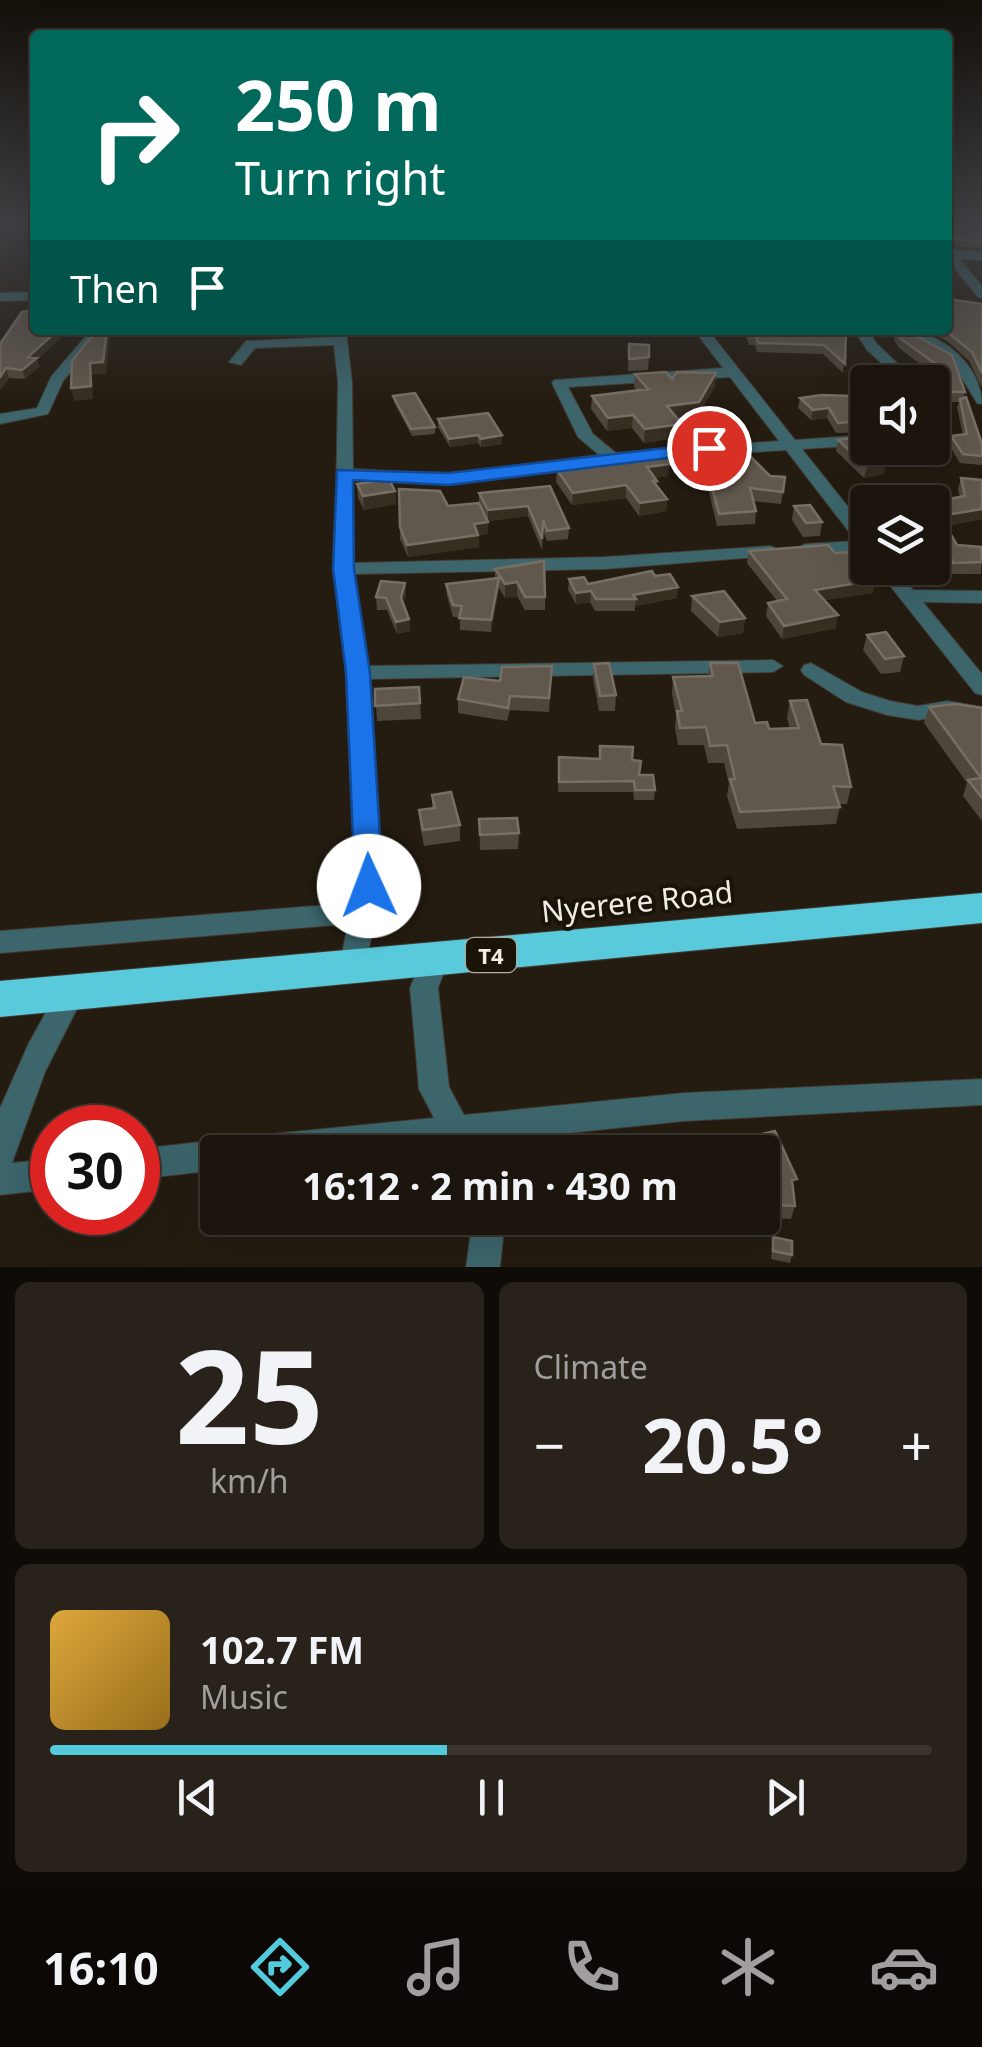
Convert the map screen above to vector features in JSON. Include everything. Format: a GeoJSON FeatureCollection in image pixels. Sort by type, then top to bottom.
{"type":"FeatureCollection","features":[{"type":"Feature","properties":{"kind":"highway","name":"Nyerere Road"},"geometry":{"type":"LineString","coordinates":[[0,998],[353,969],[982,908]]}},
{"type":"Feature","properties":{"kind":"street"},"geometry":{"type":"LineString","coordinates":[[0,297],[30,296]]}},
{"type":"Feature","properties":{"kind":"street"},"geometry":{"type":"LineString","coordinates":[[0,419],[44,411],[56,380],[94,335]]}},
{"type":"Feature","properties":{"kind":"street"},"geometry":{"type":"LineString","coordinates":[[705,335],[850,523]]}},
{"type":"Feature","properties":{"kind":"street"},"geometry":{"type":"LineString","coordinates":[[864,335],[892,365]]}},
{"type":"Feature","properties":{"kind":"street"},"geometry":{"type":"LineString","coordinates":[[916,335],[957,359],[982,400]]}},
{"type":"Feature","properties":{"kind":"street"},"geometry":{"type":"LineString","coordinates":[[236,362],[252,344],[340,336],[346,382],[344,569],[358,673],[369,886],[353,969]]}},
{"type":"Feature","properties":{"kind":"street"},"geometry":{"type":"LineString","coordinates":[[613,458],[586,437],[560,382],[734,372]]}},
{"type":"Feature","properties":{"kind":"street"},"geometry":{"type":"LineString","coordinates":[[343,474],[449,479],[613,458],[850,441]]}},
{"type":"Feature","properties":{"kind":"street"},"geometry":{"type":"LineString","coordinates":[[344,569],[605,562],[850,547]]}},
{"type":"Feature","properties":{"kind":"street"},"geometry":{"type":"LineString","coordinates":[[898,585],[982,688]]}},
{"type":"Feature","properties":{"kind":"street"},"geometry":{"type":"LineString","coordinates":[[907,596],[982,597]]}},
{"type":"Feature","properties":{"kind":"street"},"geometry":{"type":"LineString","coordinates":[[358,673],[774,666]]}},
{"type":"Feature","properties":{"kind":"street"},"geometry":{"type":"LineString","coordinates":[[810,670],[854,696],[887,708],[918,713],[948,708],[982,714]]}},
{"type":"Feature","properties":{"kind":"street"},"geometry":{"type":"LineString","coordinates":[[0,942],[362,912]]}},
{"type":"Feature","properties":{"kind":"street"},"geometry":{"type":"LineString","coordinates":[[434,961],[424,988],[434,1089],[462,1135]]}},
{"type":"Feature","properties":{"kind":"street"},"geometry":{"type":"LineString","coordinates":[[0,1155],[11,1112],[71,992]]}},
{"type":"Feature","properties":{"kind":"street"},"geometry":{"type":"LineString","coordinates":[[392,1135],[684,1107],[982,1092]]}},
{"type":"Feature","properties":{"kind":"street"},"geometry":{"type":"LineString","coordinates":[[160,1162],[200,1157]]}},
{"type":"Feature","properties":{"kind":"street"},"geometry":{"type":"LineString","coordinates":[[0,1180],[30,1177]]}},
{"type":"Feature","properties":{"kind":"street"},"geometry":{"type":"LineString","coordinates":[[483,1267],[486,1235]]}},
{"type":"Feature","properties":{"kind":"building"},"geometry":{"type":"Polygon","coordinates":[[[952,300],[982,304],[982,373],[972,352],[951,335],[952,300]]]}},
{"type":"Feature","properties":{"kind":"building"},"geometry":{"type":"Polygon","coordinates":[[[30,311],[30,335],[52,335],[28,357],[37,358],[22,370],[6,368],[0,377],[0,344],[22,312],[30,311]]]}},
{"type":"Feature","properties":{"kind":"building"},"geometry":{"type":"Polygon","coordinates":[[[93,335],[106,335],[103,362],[90,363],[91,386],[71,388],[72,361],[93,335]]]}},
{"type":"Feature","properties":{"kind":"building"},"geometry":{"type":"Polygon","coordinates":[[[846,335],[845,364],[824,345],[758,343],[756,336],[750,336],[846,335]]]}},
{"type":"Feature","properties":{"kind":"building"},"geometry":{"type":"Polygon","coordinates":[[[898,335],[914,335],[952,355],[965,392],[950,392],[950,365],[937,365],[898,335]]]}},
{"type":"Feature","properties":{"kind":"building"},"geometry":{"type":"Polygon","coordinates":[[[629,344],[649,345],[649,357],[629,359],[629,344]]]}},
{"type":"Feature","properties":{"kind":"building"},"geometry":{"type":"Polygon","coordinates":[[[666,372],[672,379],[677,372],[716,373],[699,402],[667,406],[682,424],[645,429],[633,415],[608,418],[592,396],[648,389],[635,374],[666,372]]]}},
{"type":"Feature","properties":{"kind":"building"},"geometry":{"type":"Polygon","coordinates":[[[415,393],[435,427],[411,429],[393,396],[415,393]]]}},
{"type":"Feature","properties":{"kind":"building"},"geometry":{"type":"Polygon","coordinates":[[[850,396],[850,422],[838,423],[829,408],[813,410],[800,398],[850,396]]]}},
{"type":"Feature","properties":{"kind":"building"},"geometry":{"type":"Polygon","coordinates":[[[966,397],[982,444],[982,456],[963,454],[951,436],[967,434],[960,399],[966,397]]]}},
{"type":"Feature","properties":{"kind":"building"},"geometry":{"type":"Polygon","coordinates":[[[488,413],[502,435],[449,439],[438,419],[488,413]]]}},
{"type":"Feature","properties":{"kind":"building"},"geometry":{"type":"Polygon","coordinates":[[[850,438],[850,451],[838,440],[850,438]]]}},
{"type":"Feature","properties":{"kind":"building"},"geometry":{"type":"Polygon","coordinates":[[[724,446],[750,450],[748,454],[770,476],[785,477],[783,492],[750,488],[756,511],[719,514],[710,480],[723,480],[705,452],[724,446]]]}},
{"type":"Feature","properties":{"kind":"building"},"geometry":{"type":"Polygon","coordinates":[[[661,450],[670,464],[647,467],[667,499],[640,503],[626,485],[573,493],[557,470],[600,463],[595,457],[661,450]]]}},
{"type":"Feature","properties":{"kind":"building"},"geometry":{"type":"Polygon","coordinates":[[[961,478],[982,480],[982,509],[950,514],[950,499],[965,496],[961,478]]]}},
{"type":"Feature","properties":{"kind":"building"},"geometry":{"type":"Polygon","coordinates":[[[389,479],[395,491],[363,496],[357,484],[389,479]]]}},
{"type":"Feature","properties":{"kind":"building"},"geometry":{"type":"Polygon","coordinates":[[[550,486],[569,528],[547,531],[543,520],[542,539],[528,506],[488,510],[479,493],[550,486]]]}},
{"type":"Feature","properties":{"kind":"building"},"geometry":{"type":"Polygon","coordinates":[[[399,489],[440,491],[448,506],[479,503],[488,522],[474,524],[478,535],[407,545],[400,527],[399,489]]]}},
{"type":"Feature","properties":{"kind":"building"},"geometry":{"type":"Polygon","coordinates":[[[810,505],[822,522],[806,523],[794,506],[810,505]]]}},
{"type":"Feature","properties":{"kind":"building"},"geometry":{"type":"Polygon","coordinates":[[[950,533],[957,545],[981,547],[982,562],[953,563],[950,533]]]}},
{"type":"Feature","properties":{"kind":"building"},"geometry":{"type":"Polygon","coordinates":[[[828,545],[835,553],[849,552],[850,584],[815,590],[838,615],[784,626],[768,603],[787,599],[749,551],[828,545]]]}},
{"type":"Feature","properties":{"kind":"building"},"geometry":{"type":"Polygon","coordinates":[[[544,561],[545,597],[525,597],[517,582],[505,584],[495,569],[544,561]]]}},
{"type":"Feature","properties":{"kind":"building"},"geometry":{"type":"Polygon","coordinates":[[[652,571],[655,576],[670,574],[678,587],[633,595],[636,599],[596,599],[591,591],[576,593],[569,579],[584,577],[588,584],[652,571]]]}},
{"type":"Feature","properties":{"kind":"building"},"geometry":{"type":"Polygon","coordinates":[[[499,578],[491,620],[459,618],[462,606],[453,605],[446,584],[499,578]]]}},
{"type":"Feature","properties":{"kind":"building"},"geometry":{"type":"Polygon","coordinates":[[[381,581],[405,583],[401,598],[409,619],[396,622],[386,598],[376,597],[381,581]]]}},
{"type":"Feature","properties":{"kind":"building"},"geometry":{"type":"Polygon","coordinates":[[[724,591],[745,618],[720,622],[692,596],[724,591]]]}},
{"type":"Feature","properties":{"kind":"building"},"geometry":{"type":"Polygon","coordinates":[[[886,632],[904,656],[885,659],[867,635],[886,632]]]}},
{"type":"Feature","properties":{"kind":"building"},"geometry":{"type":"Polygon","coordinates":[[[609,663],[616,695],[600,696],[594,664],[609,663]]]}},
{"type":"Feature","properties":{"kind":"building"},"geometry":{"type":"Polygon","coordinates":[[[710,663],[738,663],[755,723],[767,722],[769,729],[799,728],[790,701],[807,700],[821,744],[842,745],[851,787],[833,786],[840,807],[740,812],[730,779],[735,779],[727,745],[710,746],[706,727],[680,728],[677,711],[682,711],[673,677],[713,676],[710,663]]]}},
{"type":"Feature","properties":{"kind":"building"},"geometry":{"type":"Polygon","coordinates":[[[552,666],[549,698],[510,696],[508,708],[458,699],[464,677],[500,681],[502,667],[552,666]]]}},
{"type":"Feature","properties":{"kind":"building"},"geometry":{"type":"Polygon","coordinates":[[[419,687],[420,703],[375,706],[375,689],[419,687]]]}},
{"type":"Feature","properties":{"kind":"building"},"geometry":{"type":"Polygon","coordinates":[[[956,704],[982,708],[982,798],[968,780],[981,778],[929,707],[956,704]]]}},
{"type":"Feature","properties":{"kind":"building"},"geometry":{"type":"Polygon","coordinates":[[[600,746],[633,747],[632,760],[641,761],[639,775],[653,775],[655,790],[635,790],[634,781],[559,782],[559,757],[600,759],[600,746]]]}},
{"type":"Feature","properties":{"kind":"building"},"geometry":{"type":"Polygon","coordinates":[[[451,792],[460,825],[423,830],[419,810],[435,808],[432,795],[451,792]]]}},
{"type":"Feature","properties":{"kind":"building"},"geometry":{"type":"Polygon","coordinates":[[[517,818],[519,833],[480,835],[479,819],[517,818]]]}},
{"type":"Feature","properties":{"kind":"building"},"geometry":{"type":"Polygon","coordinates":[[[780,1142],[797,1179],[792,1180],[795,1206],[780,1205],[780,1142]]]}},
{"type":"Feature","properties":{"kind":"building"},"geometry":{"type":"Polygon","coordinates":[[[773,1237],[792,1241],[792,1255],[773,1251],[773,1237]]]}},
{"type":"Feature","properties":{"kind":"route"},"geometry":{"type":"LineString","coordinates":[[369,886],[358,673],[344,569],[343,474],[449,479],[637,455],[672,456],[709,448]]}}]}
